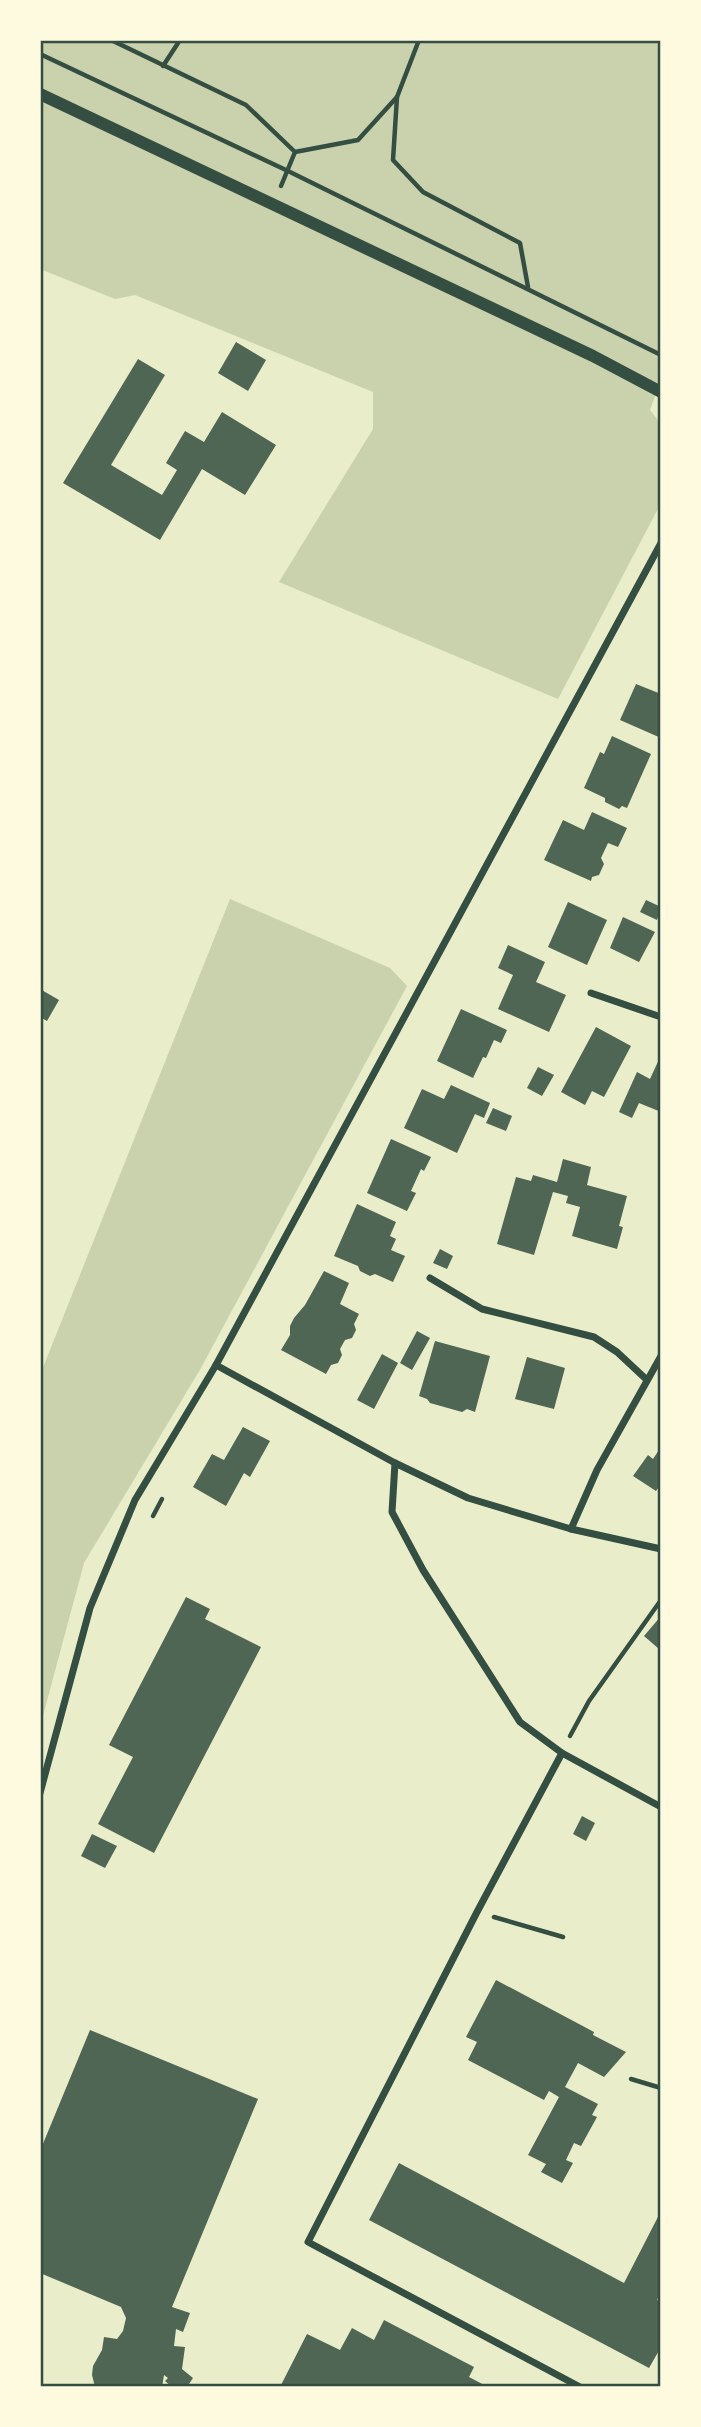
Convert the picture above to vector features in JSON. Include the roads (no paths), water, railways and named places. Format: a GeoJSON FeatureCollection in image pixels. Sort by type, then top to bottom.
{"type":"FeatureCollection","features":[{"type":"Feature","properties":{"kind":"street"},"geometry":{"type":"LineString","coordinates":[[40,94],[580,350],[661,392]]}},
{"type":"Feature","properties":{"kind":"street"},"geometry":{"type":"LineString","coordinates":[[40,1793],[90,1608],[135,1500],[216,1365],[661,542]]}},
{"type":"Feature","properties":{"kind":"street"},"geometry":{"type":"LineString","coordinates":[[591,993],[661,1017]]}},
{"type":"Feature","properties":{"kind":"street"},"geometry":{"type":"LineString","coordinates":[[430,1278],[482,1310],[594,1337],[617,1352],[647,1380]]}},
{"type":"Feature","properties":{"kind":"street"},"geometry":{"type":"LineString","coordinates":[[571,1529],[597,1470],[661,1356]]}},
{"type":"Feature","properties":{"kind":"street"},"geometry":{"type":"LineString","coordinates":[[216,1365],[395,1463],[468,1498],[571,1529],[661,1549]]}},
{"type":"Feature","properties":{"kind":"street"},"geometry":{"type":"LineString","coordinates":[[395,1463],[392,1512],[423,1570],[520,1722],[562,1753],[661,1807]]}},
{"type":"Feature","properties":{"kind":"street"},"geometry":{"type":"LineString","coordinates":[[562,1753],[477,1912],[308,2242],[580,2387]]}}]}
